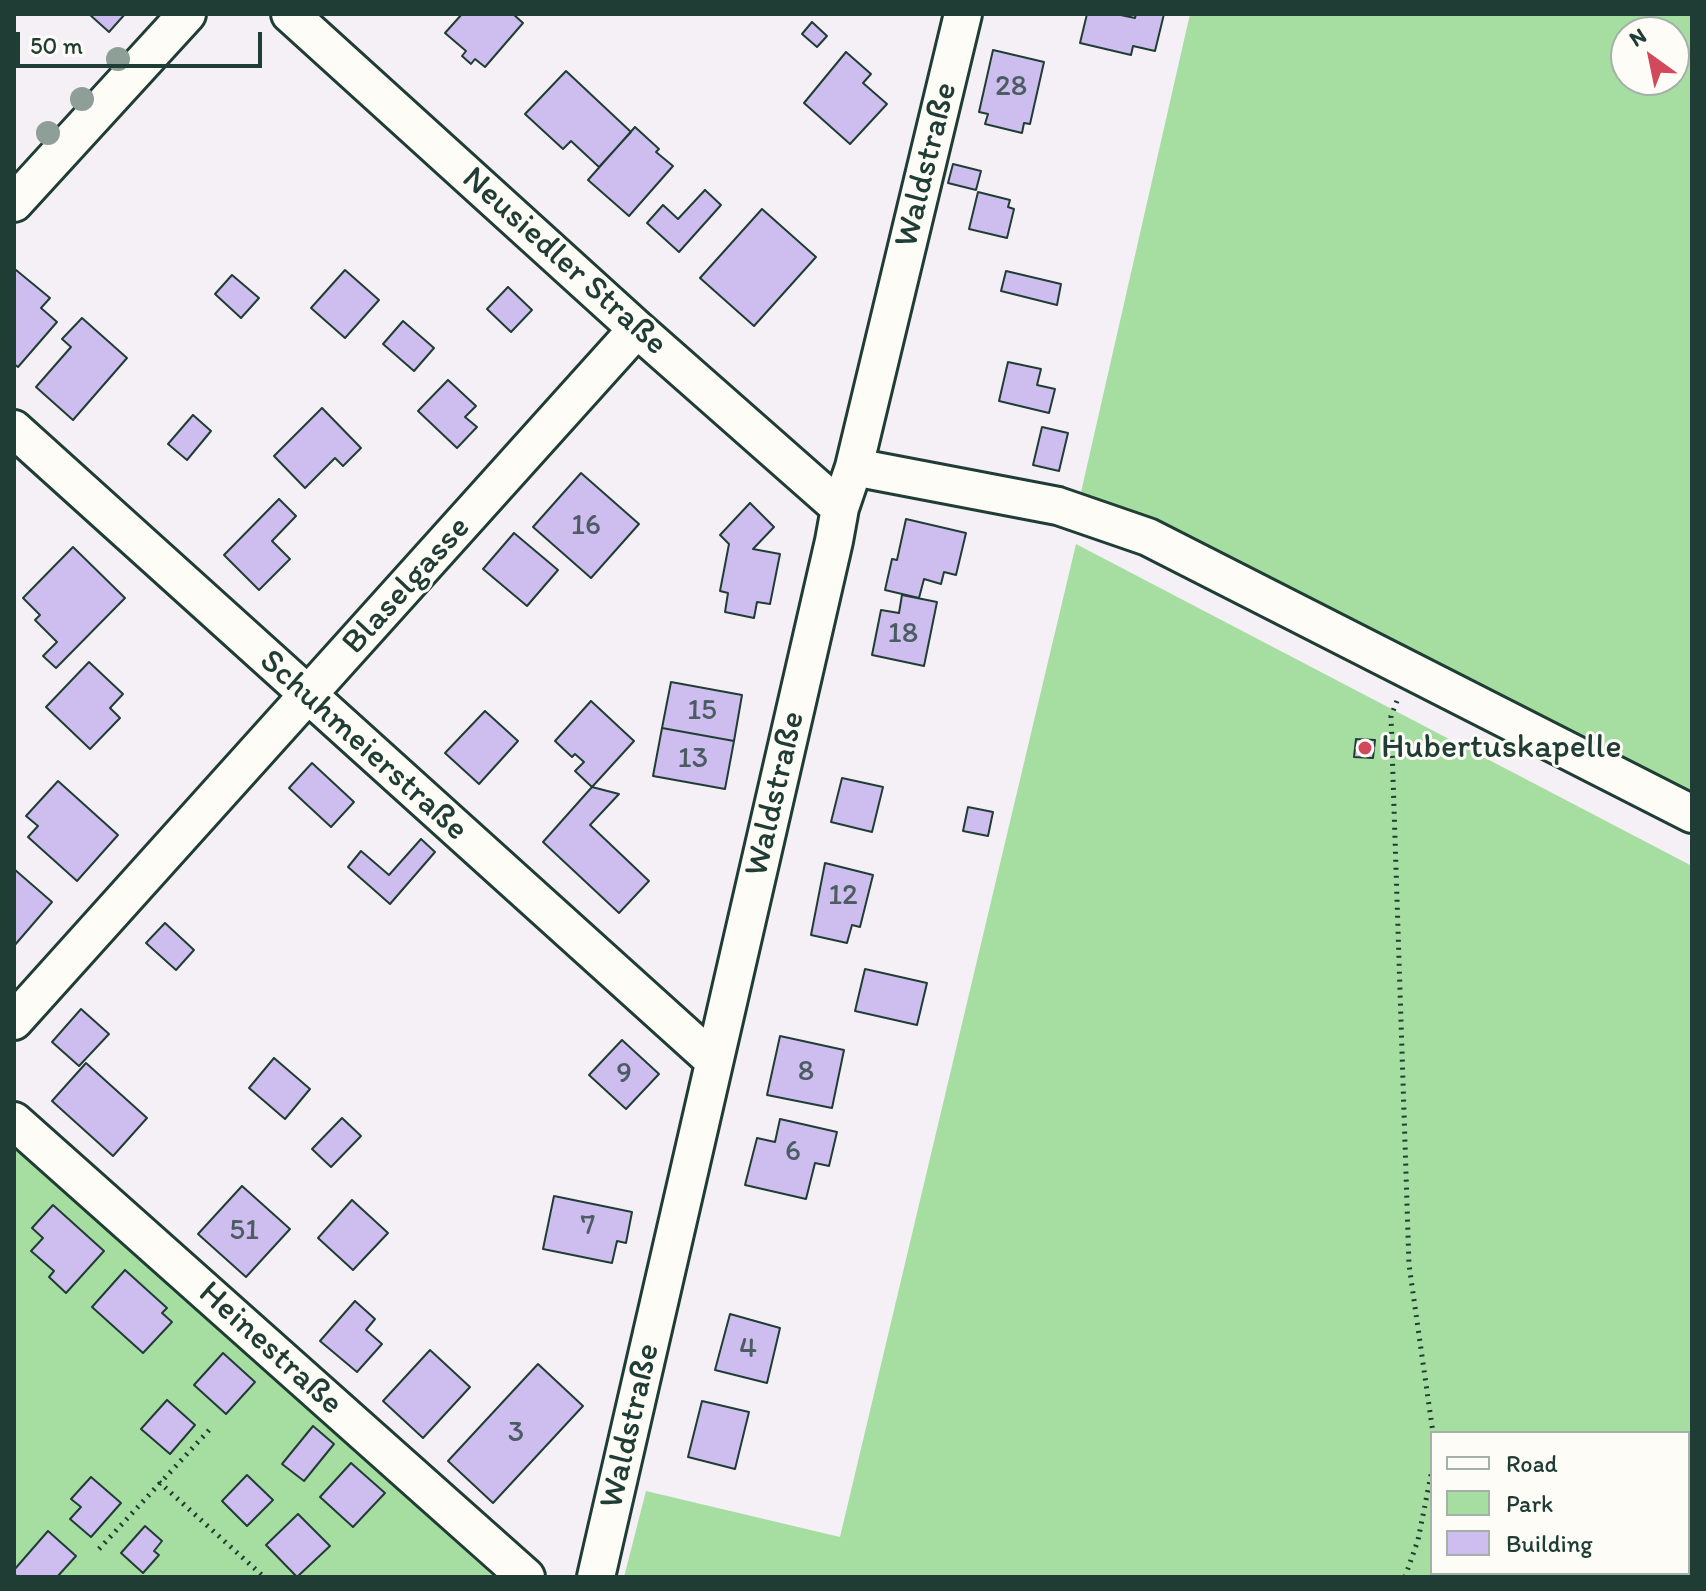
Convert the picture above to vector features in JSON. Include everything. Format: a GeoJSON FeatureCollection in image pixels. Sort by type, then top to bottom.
{"type":"FeatureCollection","features":[{"type":"Feature","properties":{"kind":"street"},"geometry":{"type":"LineString","coordinates":[[14,203],[187,14]]}},
{"type":"Feature","properties":{"kind":"street","name":"Neusiedler Straße"},"geometry":{"type":"LineString","coordinates":[[290,14],[637,329],[840,508]]}},
{"type":"Feature","properties":{"kind":"street","name":"Waldstraße"},"geometry":{"type":"LineString","coordinates":[[596,1577],[840,508],[854,467],[963,14]]}},
{"type":"Feature","properties":{"kind":"street","name":"Blaselgasse"},"geometry":{"type":"LineString","coordinates":[[14,1021],[637,329]]}},
{"type":"Feature","properties":{"kind":"street","name":"Schuhmeierstraße"},"geometry":{"type":"LineString","coordinates":[[14,429],[714,1061]]}},
{"type":"Feature","properties":{"kind":"street"},"geometry":{"type":"LineString","coordinates":[[854,467],[1058,506],[1148,537],[1692,814]]}},
{"type":"Feature","properties":{"kind":"street","name":"Heinestraße"},"geometry":{"type":"LineString","coordinates":[[14,1121],[526,1577]]}},
{"type":"Feature","properties":{"kind":"path"},"geometry":{"type":"LineString","coordinates":[[1409,669],[1391,716],[1409,1265],[1433,1431]]}},
{"type":"Feature","properties":{"kind":"path"},"geometry":{"type":"LineString","coordinates":[[99,1549],[211,1428]]}},
{"type":"Feature","properties":{"kind":"path"},"geometry":{"type":"LineString","coordinates":[[1405,1577],[1418,1540],[1430,1480]]}},
{"type":"Feature","properties":{"kind":"path"},"geometry":{"type":"LineString","coordinates":[[159,1482],[264,1577]]}},
{"type":"Feature","properties":{"kind":"green space"},"geometry":{"type":"Polygon","coordinates":[[[1190,14],[1692,14],[1692,799],[1079,501],[1190,14]]]}},
{"type":"Feature","properties":{"kind":"green space"},"geometry":{"type":"Polygon","coordinates":[[[1076,544],[1692,866],[1692,1577],[624,1577],[646,1491],[840,1537],[1076,544]]]}},
{"type":"Feature","properties":{"kind":"green space"},"geometry":{"type":"Polygon","coordinates":[[[14,1143],[285,1388],[494,1577],[14,1577],[14,1143]]]}},
{"type":"Feature","properties":{"kind":"building"},"geometry":{"type":"Polygon","coordinates":[[[89,14],[125,14],[109,32],[89,14]]]}},
{"type":"Feature","properties":{"kind":"building"},"geometry":{"type":"Polygon","coordinates":[[[462,14],[513,14],[523,23],[485,67],[475,59],[471,64],[462,56],[466,51],[445,33],[462,14]]]}},
{"type":"Feature","properties":{"kind":"building"},"geometry":{"type":"Polygon","coordinates":[[[1087,14],[1116,14],[1135,18],[1136,14],[1164,14],[1155,51],[1133,46],[1131,55],[1080,43],[1087,14]]]}},
{"type":"Feature","properties":{"kind":"building"},"geometry":{"type":"Polygon","coordinates":[[[812,22],[827,36],[817,47],[802,34],[812,22]]]}},
{"type":"Feature","properties":{"kind":"building"},"geometry":{"type":"Polygon","coordinates":[[[993,50],[1044,62],[1030,124],[1024,123],[1022,133],[985,124],[988,114],[979,112],[993,50]]]}},
{"type":"Feature","properties":{"kind":"building"},"geometry":{"type":"Polygon","coordinates":[[[846,52],[871,74],[863,83],[887,104],[850,144],[804,103],[846,52]]]}},
{"type":"Feature","properties":{"kind":"building"},"geometry":{"type":"Polygon","coordinates":[[[566,71],[631,132],[599,167],[571,141],[563,149],[525,114],[566,71]]]}},
{"type":"Feature","properties":{"kind":"building"},"geometry":{"type":"Polygon","coordinates":[[[635,127],[659,149],[656,152],[673,166],[629,216],[588,180],[635,127]]]}},
{"type":"Feature","properties":{"kind":"building"},"geometry":{"type":"Polygon","coordinates":[[[953,164],[981,171],[976,190],[948,183],[953,164]]]}},
{"type":"Feature","properties":{"kind":"building"},"geometry":{"type":"Polygon","coordinates":[[[705,190],[721,205],[679,252],[647,223],[663,205],[678,219],[705,190]]]}},
{"type":"Feature","properties":{"kind":"building"},"geometry":{"type":"Polygon","coordinates":[[[978,192],[1010,200],[1008,207],[1014,209],[1007,238],[969,229],[978,192]]]}},
{"type":"Feature","properties":{"kind":"building"},"geometry":{"type":"Polygon","coordinates":[[[762,209],[816,257],[754,326],[700,278],[762,209]]]}},
{"type":"Feature","properties":{"kind":"building"},"geometry":{"type":"Polygon","coordinates":[[[16,270],[50,298],[41,308],[57,322],[18,367],[14,364],[16,270]]]}},
{"type":"Feature","properties":{"kind":"building"},"geometry":{"type":"Polygon","coordinates":[[[345,270],[379,300],[345,338],[311,308],[345,270]]]}},
{"type":"Feature","properties":{"kind":"building"},"geometry":{"type":"Polygon","coordinates":[[[1006,271],[1061,284],[1057,305],[1001,291],[1006,271]]]}},
{"type":"Feature","properties":{"kind":"building"},"geometry":{"type":"Polygon","coordinates":[[[232,275],[259,298],[241,318],[215,294],[232,275]]]}},
{"type":"Feature","properties":{"kind":"building"},"geometry":{"type":"Polygon","coordinates":[[[508,287],[532,310],[511,332],[487,309],[508,287]]]}},
{"type":"Feature","properties":{"kind":"building"},"geometry":{"type":"Polygon","coordinates":[[[82,318],[127,358],[73,420],[36,387],[71,347],[62,339],[82,318]]]}},
{"type":"Feature","properties":{"kind":"building"},"geometry":{"type":"Polygon","coordinates":[[[403,321],[434,348],[414,371],[383,344],[403,321]]]}},
{"type":"Feature","properties":{"kind":"building"},"geometry":{"type":"Polygon","coordinates":[[[1008,362],[1041,369],[1037,385],[1055,389],[1049,413],[999,401],[1008,362]]]}},
{"type":"Feature","properties":{"kind":"building"},"geometry":{"type":"Polygon","coordinates":[[[448,380],[476,406],[465,417],[477,427],[457,448],[418,411],[448,380]]]}},
{"type":"Feature","properties":{"kind":"building"},"geometry":{"type":"Polygon","coordinates":[[[322,408],[361,448],[343,466],[335,458],[305,488],[274,456],[322,408]]]}},
{"type":"Feature","properties":{"kind":"building"},"geometry":{"type":"Polygon","coordinates":[[[193,415],[211,431],[187,460],[168,444],[193,415]]]}},
{"type":"Feature","properties":{"kind":"building"},"geometry":{"type":"Polygon","coordinates":[[[1042,427],[1068,433],[1059,471],[1033,465],[1042,427]]]}},
{"type":"Feature","properties":{"kind":"building"},"geometry":{"type":"Polygon","coordinates":[[[581,473],[639,524],[591,578],[533,527],[581,473]]]}},
{"type":"Feature","properties":{"kind":"building"},"geometry":{"type":"Polygon","coordinates":[[[279,499],[296,516],[272,541],[290,559],[259,590],[224,555],[279,499]]]}},
{"type":"Feature","properties":{"kind":"building"},"geometry":{"type":"Polygon","coordinates":[[[750,503],[774,527],[753,549],[780,554],[770,604],[757,602],[754,618],[725,612],[728,593],[720,591],[729,544],[720,535],[750,503]]]}},
{"type":"Feature","properties":{"kind":"building"},"geometry":{"type":"Polygon","coordinates":[[[906,519],[966,533],[956,575],[944,572],[941,584],[924,579],[919,598],[885,590],[892,559],[897,560],[906,519]]]}},
{"type":"Feature","properties":{"kind":"building"},"geometry":{"type":"Polygon","coordinates":[[[514,533],[558,570],[527,606],[483,569],[514,533]]]}},
{"type":"Feature","properties":{"kind":"building"},"geometry":{"type":"Polygon","coordinates":[[[73,547],[125,598],[56,668],[43,656],[57,642],[35,620],[40,615],[23,598],[73,547]]]}},
{"type":"Feature","properties":{"kind":"building"},"geometry":{"type":"Polygon","coordinates":[[[902,595],[937,602],[924,666],[872,655],[881,610],[899,613],[902,595]]]}},
{"type":"Feature","properties":{"kind":"building"},"geometry":{"type":"Polygon","coordinates":[[[89,662],[123,694],[110,708],[120,718],[90,749],[46,707],[89,662]]]}},
{"type":"Feature","properties":{"kind":"building"},"geometry":{"type":"Polygon","coordinates":[[[671,682],[742,695],[734,741],[662,728],[671,682]]]}},
{"type":"Feature","properties":{"kind":"building"},"geometry":{"type":"Polygon","coordinates":[[[591,701],[634,741],[592,787],[575,771],[584,762],[575,754],[572,757],[555,741],[591,701]]]}},
{"type":"Feature","properties":{"kind":"building"},"geometry":{"type":"Polygon","coordinates":[[[485,711],[518,741],[479,784],[445,753],[485,711]]]}},
{"type":"Feature","properties":{"kind":"building"},"geometry":{"type":"Polygon","coordinates":[[[662,728],[734,741],[725,789],[653,776],[662,728]]]}},
{"type":"Feature","properties":{"kind":"building","name":"Hubertuskapelle"},"geometry":{"type":"Polygon","coordinates":[[[1356,739],[1375,740],[1373,758],[1354,757],[1356,739]]]}},
{"type":"Feature","properties":{"kind":"building"},"geometry":{"type":"Polygon","coordinates":[[[312,763],[354,802],[331,827],[289,788],[312,763]]]}},
{"type":"Feature","properties":{"kind":"building"},"geometry":{"type":"Polygon","coordinates":[[[842,778],[883,787],[872,832],[831,822],[842,778]]]}},
{"type":"Feature","properties":{"kind":"building"},"geometry":{"type":"Polygon","coordinates":[[[58,781],[118,835],[77,881],[28,837],[38,826],[26,816],[58,781]]]}},
{"type":"Feature","properties":{"kind":"building"},"geometry":{"type":"Polygon","coordinates":[[[592,787],[619,794],[590,825],[649,881],[619,913],[543,842],[592,787]]]}},
{"type":"Feature","properties":{"kind":"building"},"geometry":{"type":"Polygon","coordinates":[[[968,807],[993,812],[988,836],[963,831],[968,807]]]}},
{"type":"Feature","properties":{"kind":"building"},"geometry":{"type":"Polygon","coordinates":[[[421,839],[435,852],[390,904],[348,867],[361,851],[389,875],[421,839]]]}},
{"type":"Feature","properties":{"kind":"building"},"geometry":{"type":"Polygon","coordinates":[[[825,863],[873,875],[860,927],[852,925],[847,943],[811,935],[825,863]]]}},
{"type":"Feature","properties":{"kind":"building"},"geometry":{"type":"Polygon","coordinates":[[[14,869],[52,902],[14,946],[14,869]]]}},
{"type":"Feature","properties":{"kind":"building"},"geometry":{"type":"Polygon","coordinates":[[[165,923],[194,950],[176,970],[146,943],[165,923]]]}},
{"type":"Feature","properties":{"kind":"building"},"geometry":{"type":"Polygon","coordinates":[[[865,969],[927,983],[917,1025],[855,1011],[865,969]]]}},
{"type":"Feature","properties":{"kind":"building"},"geometry":{"type":"Polygon","coordinates":[[[81,1009],[109,1034],[79,1066],[52,1042],[81,1009]]]}},
{"type":"Feature","properties":{"kind":"building"},"geometry":{"type":"Polygon","coordinates":[[[780,1036],[844,1050],[832,1108],[767,1095],[780,1036]]]}},
{"type":"Feature","properties":{"kind":"building"},"geometry":{"type":"Polygon","coordinates":[[[622,1040],[659,1074],[626,1109],[589,1075],[622,1040]]]}},
{"type":"Feature","properties":{"kind":"building"},"geometry":{"type":"Polygon","coordinates":[[[274,1058],[310,1089],[285,1119],[249,1088],[274,1058]]]}},
{"type":"Feature","properties":{"kind":"building"},"geometry":{"type":"Polygon","coordinates":[[[86,1063],[147,1118],[113,1156],[52,1101],[86,1063]]]}},
{"type":"Feature","properties":{"kind":"building"},"geometry":{"type":"Polygon","coordinates":[[[342,1118],[361,1136],[331,1167],[312,1149],[342,1118]]]}},
{"type":"Feature","properties":{"kind":"building"},"geometry":{"type":"Polygon","coordinates":[[[780,1119],[837,1132],[829,1166],[815,1163],[806,1199],[745,1185],[757,1138],[775,1142],[780,1119]]]}},
{"type":"Feature","properties":{"kind":"building"},"geometry":{"type":"Polygon","coordinates":[[[242,1186],[290,1229],[246,1277],[198,1234],[242,1186]]]}},
{"type":"Feature","properties":{"kind":"building"},"geometry":{"type":"Polygon","coordinates":[[[554,1196],[632,1212],[626,1243],[617,1241],[612,1263],[543,1249],[554,1196]]]}},
{"type":"Feature","properties":{"kind":"building"},"geometry":{"type":"Polygon","coordinates":[[[352,1200],[388,1233],[353,1270],[318,1238],[352,1200]]]}},
{"type":"Feature","properties":{"kind":"building"},"geometry":{"type":"Polygon","coordinates":[[[53,1205],[104,1251],[66,1293],[49,1277],[54,1271],[31,1251],[43,1238],[32,1228],[53,1205]]]}},
{"type":"Feature","properties":{"kind":"building"},"geometry":{"type":"Polygon","coordinates":[[[125,1270],[167,1308],[162,1313],[172,1322],[143,1353],[92,1307],[125,1270]]]}},
{"type":"Feature","properties":{"kind":"building"},"geometry":{"type":"Polygon","coordinates":[[[355,1301],[375,1319],[366,1330],[382,1344],[357,1372],[320,1341],[355,1301]]]}},
{"type":"Feature","properties":{"kind":"building"},"geometry":{"type":"Polygon","coordinates":[[[730,1314],[780,1328],[767,1383],[715,1370],[730,1314]]]}},
{"type":"Feature","properties":{"kind":"building"},"geometry":{"type":"Polygon","coordinates":[[[430,1350],[470,1387],[423,1438],[383,1401],[430,1350]]]}},
{"type":"Feature","properties":{"kind":"building"},"geometry":{"type":"Polygon","coordinates":[[[223,1353],[255,1382],[226,1414],[194,1385],[223,1353]]]}},
{"type":"Feature","properties":{"kind":"building"},"geometry":{"type":"Polygon","coordinates":[[[538,1364],[583,1406],[493,1503],[448,1461],[538,1364]]]}},
{"type":"Feature","properties":{"kind":"building"},"geometry":{"type":"Polygon","coordinates":[[[167,1400],[195,1425],[170,1454],[141,1429],[167,1400]]]}},
{"type":"Feature","properties":{"kind":"building"},"geometry":{"type":"Polygon","coordinates":[[[702,1401],[749,1412],[735,1469],[688,1457],[702,1401]]]}},
{"type":"Feature","properties":{"kind":"building"},"geometry":{"type":"Polygon","coordinates":[[[313,1426],[334,1444],[304,1481],[282,1464],[313,1426]]]}},
{"type":"Feature","properties":{"kind":"building"},"geometry":{"type":"Polygon","coordinates":[[[351,1463],[385,1493],[353,1527],[320,1497],[351,1463]]]}},
{"type":"Feature","properties":{"kind":"building"},"geometry":{"type":"Polygon","coordinates":[[[247,1475],[273,1500],[247,1526],[222,1501],[247,1475]]]}},
{"type":"Feature","properties":{"kind":"building"},"geometry":{"type":"Polygon","coordinates":[[[91,1477],[121,1503],[91,1537],[70,1519],[81,1507],[71,1499],[91,1477]]]}},
{"type":"Feature","properties":{"kind":"building"},"geometry":{"type":"Polygon","coordinates":[[[298,1514],[330,1546],[297,1577],[266,1545],[298,1514]]]}},
{"type":"Feature","properties":{"kind":"building"},"geometry":{"type":"Polygon","coordinates":[[[145,1526],[162,1541],[154,1551],[159,1555],[143,1573],[121,1553],[145,1526]]]}},
{"type":"Feature","properties":{"kind":"building"},"geometry":{"type":"Polygon","coordinates":[[[48,1531],[76,1556],[57,1577],[16,1577],[14,1570],[48,1531]]]}},
{"type":"Feature","properties":{"kind":"place","name":"Hubertuskapelle"},"geometry":{"type":"Point","coordinates":[1365,748]}}]}
